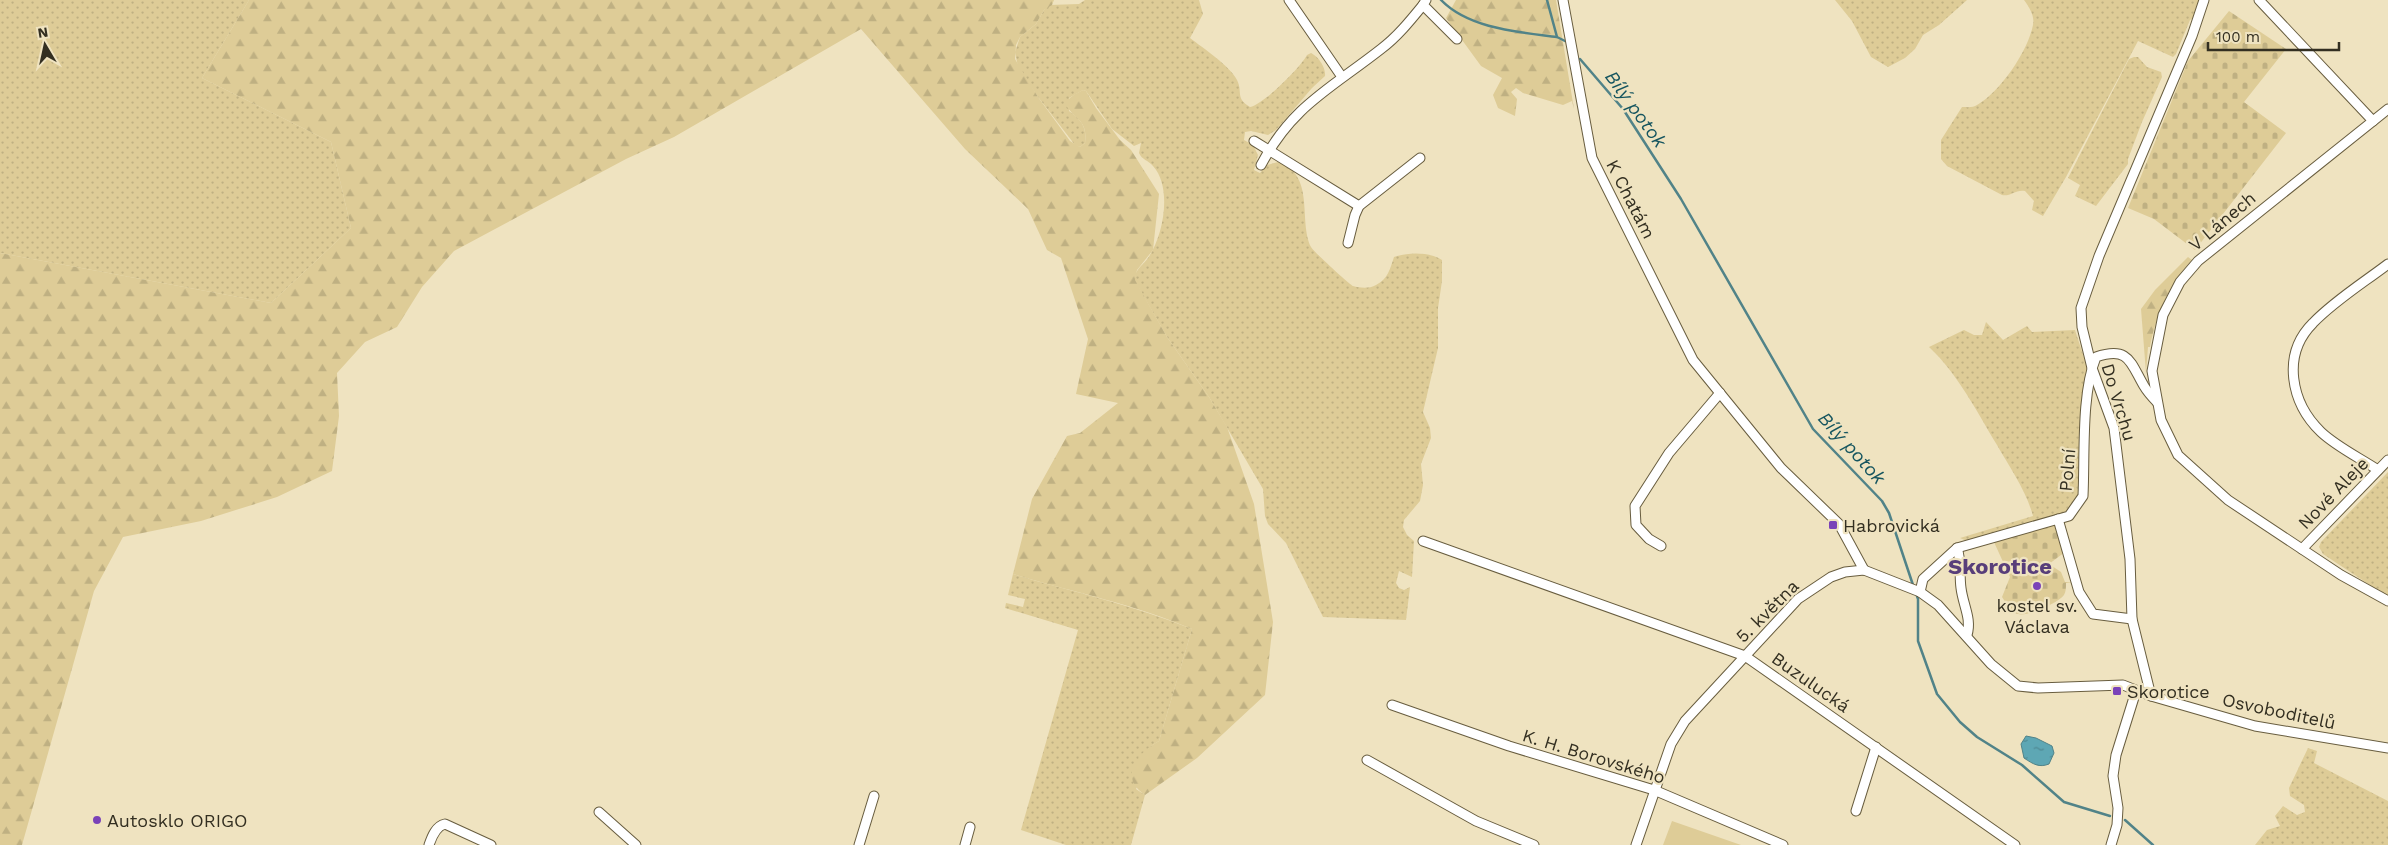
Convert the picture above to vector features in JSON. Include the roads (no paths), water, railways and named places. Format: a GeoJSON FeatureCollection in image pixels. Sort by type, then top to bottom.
{"type":"FeatureCollection","features":[{"type":"Feature","properties":{"kind":"street"},"geometry":{"type":"LineString","coordinates":[[1288,0],[1342,77]]}},
{"type":"Feature","properties":{"kind":"street","name":"K Chatám"},"geometry":{"type":"LineString","coordinates":[[1563,0],[1592,158],[1693,360],[1781,468],[1839,524],[1864,570]]}},
{"type":"Feature","properties":{"kind":"street","name":"Do Vrchu"},"geometry":{"type":"LineString","coordinates":[[2151,696],[2132,619],[2130,559],[2114,428],[2092,368],[2082,327],[2081,308],[2099,256],[2192,36],[2204,0]]}},
{"type":"Feature","properties":{"kind":"street"},"geometry":{"type":"LineString","coordinates":[[2259,0],[2373,121]]}},
{"type":"Feature","properties":{"kind":"street"},"geometry":{"type":"LineString","coordinates":[[1261,165],[1269,150],[1298,112],[1382,48],[1425,3],[1458,38]]}},
{"type":"Feature","properties":{"kind":"street","name":"V Lánech"},"geometry":{"type":"LineString","coordinates":[[2388,109],[2213,246],[2180,282],[2163,315],[2152,371],[2162,420],[2178,455],[2228,500],[2341,575],[2388,601]]}},
{"type":"Feature","properties":{"kind":"street"},"geometry":{"type":"LineString","coordinates":[[1254,141],[1359,206]]}},
{"type":"Feature","properties":{"kind":"street"},"geometry":{"type":"LineString","coordinates":[[1348,243],[1359,206],[1420,158]]}},
{"type":"Feature","properties":{"kind":"street"},"geometry":{"type":"LineString","coordinates":[[2378,470],[2322,433],[2307,417],[2298,402],[2293,382],[2293,363],[2298,344],[2312,324],[2388,264]]}},
{"type":"Feature","properties":{"kind":"street","name":"V Lánech"},"geometry":{"type":"LineString","coordinates":[[2092,368],[2096,357],[2110,352],[2124,356],[2136,367],[2144,386],[2159,404]]}},
{"type":"Feature","properties":{"kind":"street","name":"Polní"},"geometry":{"type":"LineString","coordinates":[[1919,592],[1923,578],[1958,548],[2069,516],[2084,496],[2088,398],[2092,368]]}},
{"type":"Feature","properties":{"kind":"street"},"geometry":{"type":"LineString","coordinates":[[1661,546],[1649,540],[1636,525],[1635,506],[1669,453],[1720,393]]}},
{"type":"Feature","properties":{"kind":"street","name":"Nové Aleje"},"geometry":{"type":"LineString","coordinates":[[2302,549],[2388,460]]}},
{"type":"Feature","properties":{"kind":"street"},"geometry":{"type":"LineString","coordinates":[[2058,519],[2079,592],[2093,614],[2132,619]]}},
{"type":"Feature","properties":{"kind":"street","name":"Buzulucká"},"geometry":{"type":"LineString","coordinates":[[1422,541],[1746,656],[2015,845]]}},
{"type":"Feature","properties":{"kind":"street"},"geometry":{"type":"LineString","coordinates":[[1958,548],[1960,588],[1970,626],[1967,635]]}},
{"type":"Feature","properties":{"kind":"street"},"geometry":{"type":"LineString","coordinates":[[1864,570],[1919,592],[1938,605],[1967,635],[1991,664],[2018,686],[2038,688],[2122,685],[2136,691],[2116,755],[2113,776],[2118,808],[2117,825],[2111,845]]}},
{"type":"Feature","properties":{"kind":"street","name":"5. května"},"geometry":{"type":"LineString","coordinates":[[1636,845],[1654,790],[1678,732],[1798,599],[1830,577],[1845,572],[1864,570]]}},
{"type":"Feature","properties":{"kind":"street","name":"Osvoboditelů"},"geometry":{"type":"LineString","coordinates":[[2136,691],[2255,726],[2388,748]]}},
{"type":"Feature","properties":{"kind":"street","name":"K. H. Borovského"},"geometry":{"type":"LineString","coordinates":[[1392,705],[1509,746],[1654,790],[1783,845]]}},
{"type":"Feature","properties":{"kind":"street"},"geometry":{"type":"LineString","coordinates":[[1856,811],[1876,747]]}},
{"type":"Feature","properties":{"kind":"street"},"geometry":{"type":"LineString","coordinates":[[1367,760],[1476,820],[1534,845]]}},
{"type":"Feature","properties":{"kind":"street"},"geometry":{"type":"LineString","coordinates":[[859,845],[874,796]]}},
{"type":"Feature","properties":{"kind":"street"},"geometry":{"type":"LineString","coordinates":[[599,812],[636,845]]}},
{"type":"Feature","properties":{"kind":"street"},"geometry":{"type":"LineString","coordinates":[[430,845],[432,836],[440,825],[452,825],[491,845]]}},
{"type":"Feature","properties":{"kind":"street"},"geometry":{"type":"LineString","coordinates":[[965,845],[970,827]]}},
{"type":"Feature","properties":{"kind":"water"},"geometry":{"type":"Polygon","coordinates":[[[2026,736],[2036,738],[2052,746],[2054,753],[2049,764],[2036,765],[2024,758],[2021,744],[2026,736]]]}},
{"type":"Feature","properties":{"kind":"waterway"},"geometry":{"type":"LineString","coordinates":[[1441,0],[1452,10],[1495,28],[1557,37]]}},
{"type":"Feature","properties":{"kind":"waterway","name":"Bílý potok"},"geometry":{"type":"LineString","coordinates":[[1547,0],[1557,37],[1565,41]]}},
{"type":"Feature","properties":{"kind":"waterway","name":"Bílý potok"},"geometry":{"type":"LineString","coordinates":[[1580,59],[1623,109],[1681,199],[1813,429],[1882,501],[1889,513],[1914,588]]}},
{"type":"Feature","properties":{"kind":"waterway","name":"Bílý potok"},"geometry":{"type":"LineString","coordinates":[[1916,593],[1918,599],[1918,641],[1937,694],[1960,722],[1977,737],[2022,765],[2064,802],[2110,816]]}},
{"type":"Feature","properties":{"kind":"waterway","name":"Bílý potok"},"geometry":{"type":"LineString","coordinates":[[2125,820],[2153,845]]}},
{"type":"Feature","properties":{"kind":"place","name":"Habrovická"},"geometry":{"type":"Point","coordinates":[1833,525]}},
{"type":"Feature","properties":{"kind":"place","name":"kostel sv. Václava"},"geometry":{"type":"Point","coordinates":[2037,586]}},
{"type":"Feature","properties":{"kind":"place","name":"Skorotice"},"geometry":{"type":"Point","coordinates":[2117,691]}},
{"type":"Feature","properties":{"kind":"place","name":"Autosklo ORIGO"},"geometry":{"type":"Point","coordinates":[97,820]}},
{"type":"Feature","properties":{"kind":"district","name":"Skorotice"},"geometry":{"type":"Point","coordinates":[2000,566]}}]}
